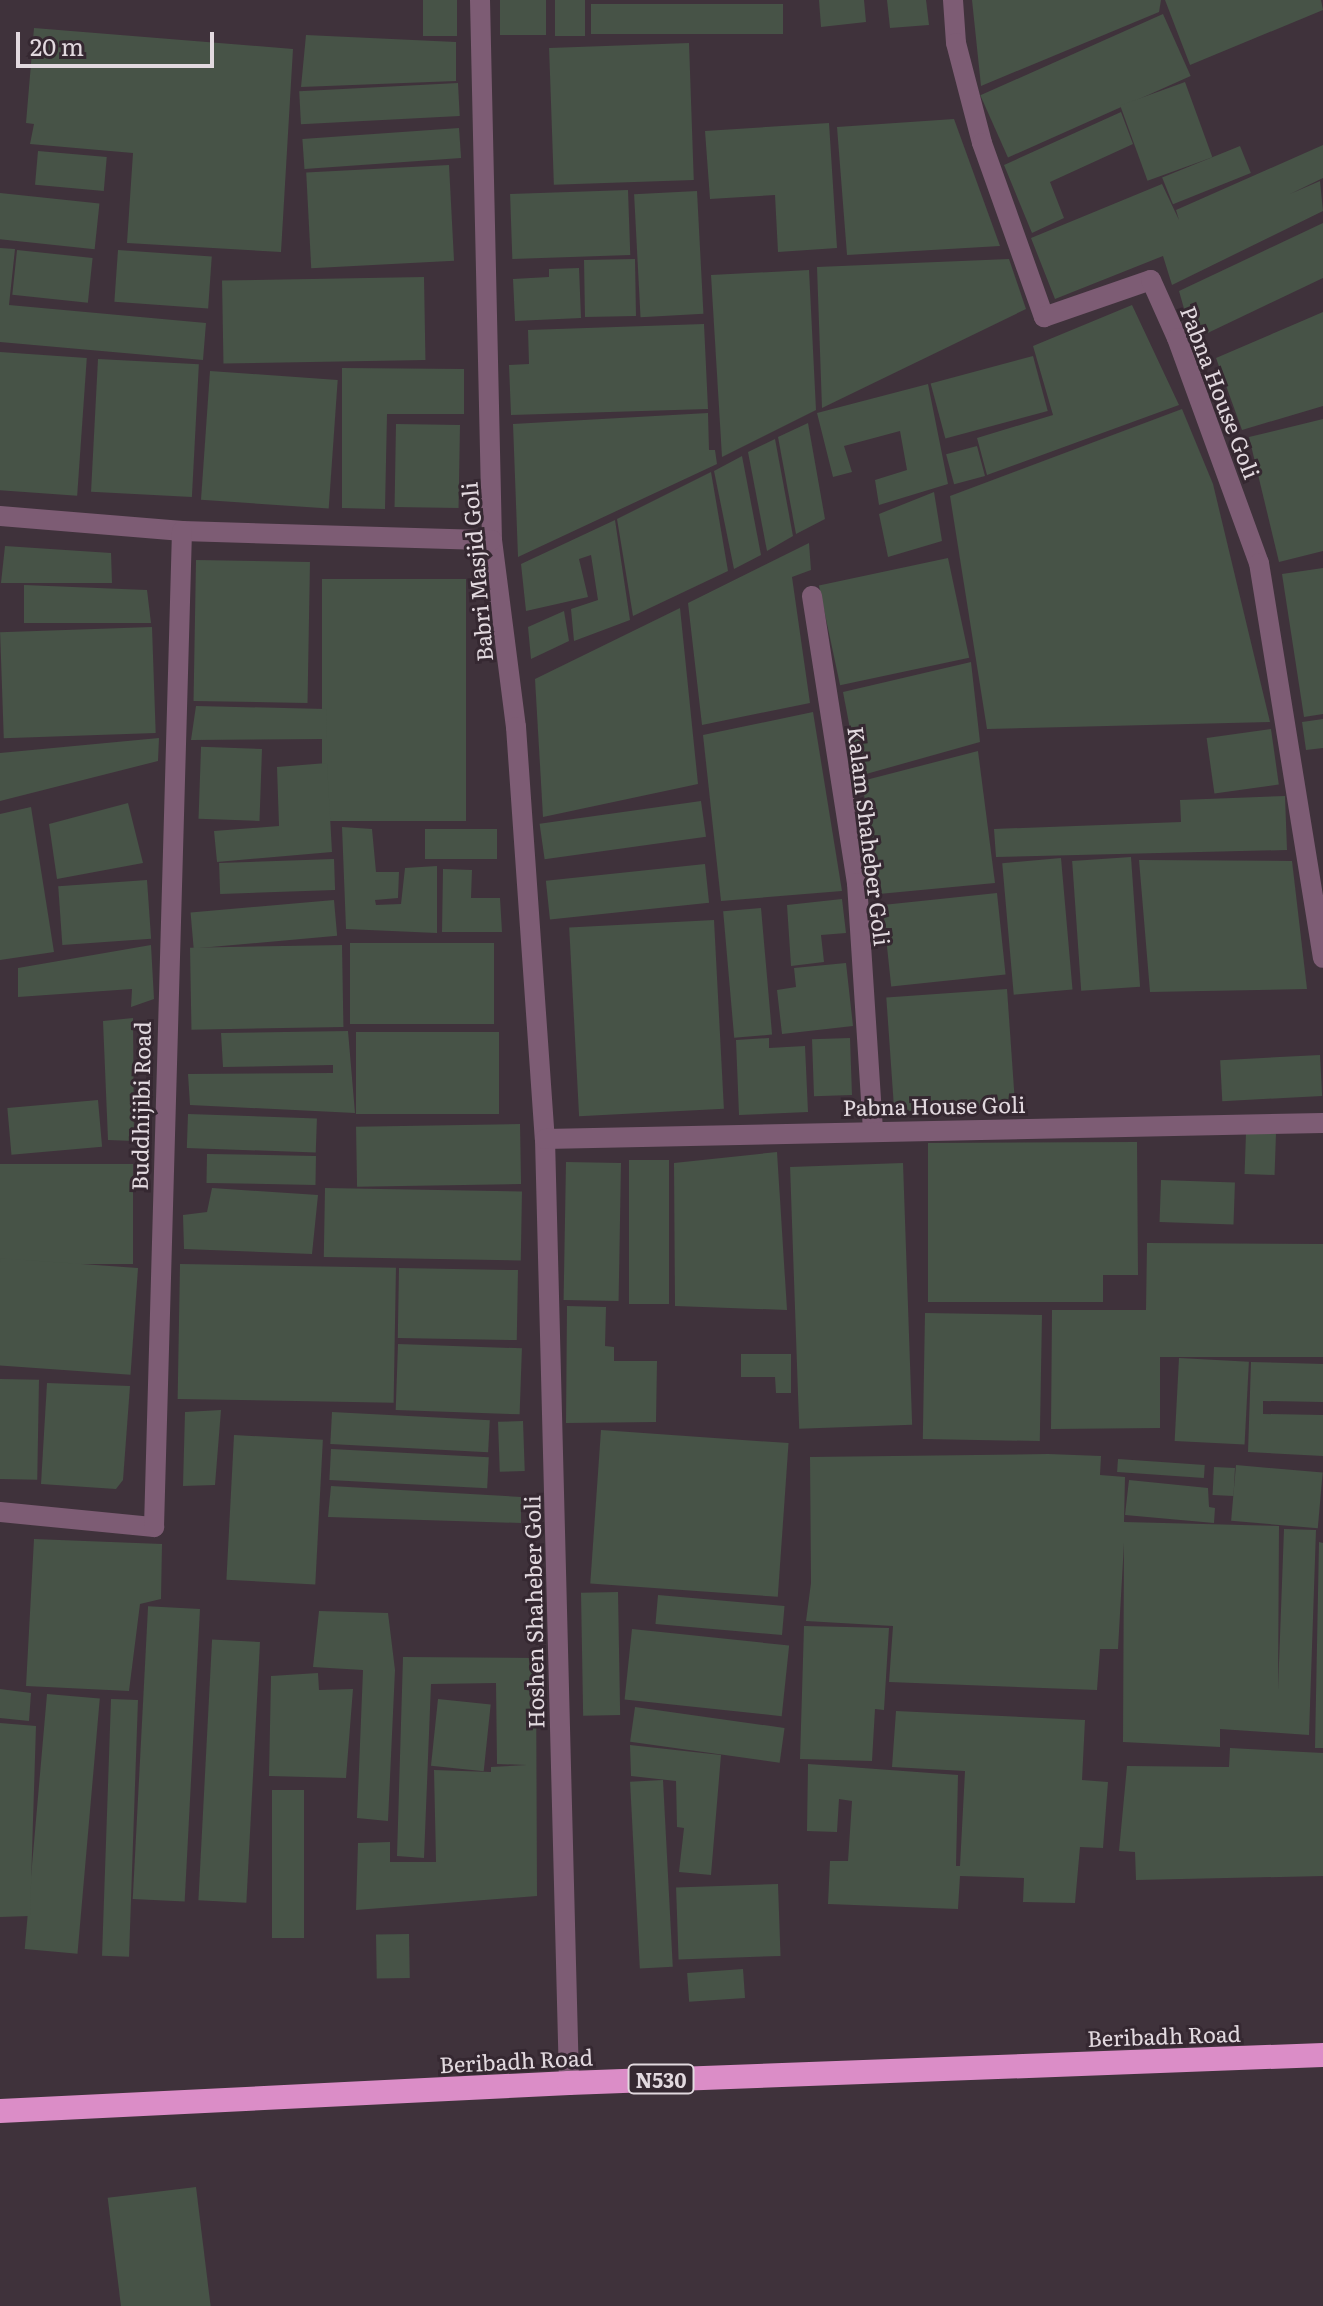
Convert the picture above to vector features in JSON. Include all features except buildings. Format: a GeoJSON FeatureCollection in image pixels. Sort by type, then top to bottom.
{"type":"FeatureCollection","features":[{"type":"Feature","properties":{"kind":"highway","name":"Beribadh Road"},"geometry":{"type":"LineString","coordinates":[[0,2111],[569,2083],[1323,2055]]}},
{"type":"Feature","properties":{"kind":"street","name":"Babri Masjid Goli"},"geometry":{"type":"LineString","coordinates":[[480,0],[492,540],[516,727],[545,1139]]}},
{"type":"Feature","properties":{"kind":"street","name":"Pabna House Goli"},"geometry":{"type":"LineString","coordinates":[[953,0],[956,43],[982,143],[1044,317],[1151,280],[1177,338],[1259,563],[1323,958]]}},
{"type":"Feature","properties":{"kind":"street"},"geometry":{"type":"LineString","coordinates":[[0,516],[182,531],[492,540]]}},
{"type":"Feature","properties":{"kind":"street","name":"Buddhijibi Road"},"geometry":{"type":"LineString","coordinates":[[0,1512],[154,1527],[182,531]]}},
{"type":"Feature","properties":{"kind":"street","name":"Kalam Shaheber Goli"},"geometry":{"type":"LineString","coordinates":[[812,596],[857,883],[873,1131]]}},
{"type":"Feature","properties":{"kind":"street","name":"Pabna House Goli"},"geometry":{"type":"LineString","coordinates":[[545,1139],[1323,1123]]}},
{"type":"Feature","properties":{"kind":"street","name":"Hoshen Shaheber Goli"},"geometry":{"type":"LineString","coordinates":[[545,1139],[569,2083]]}}]}
